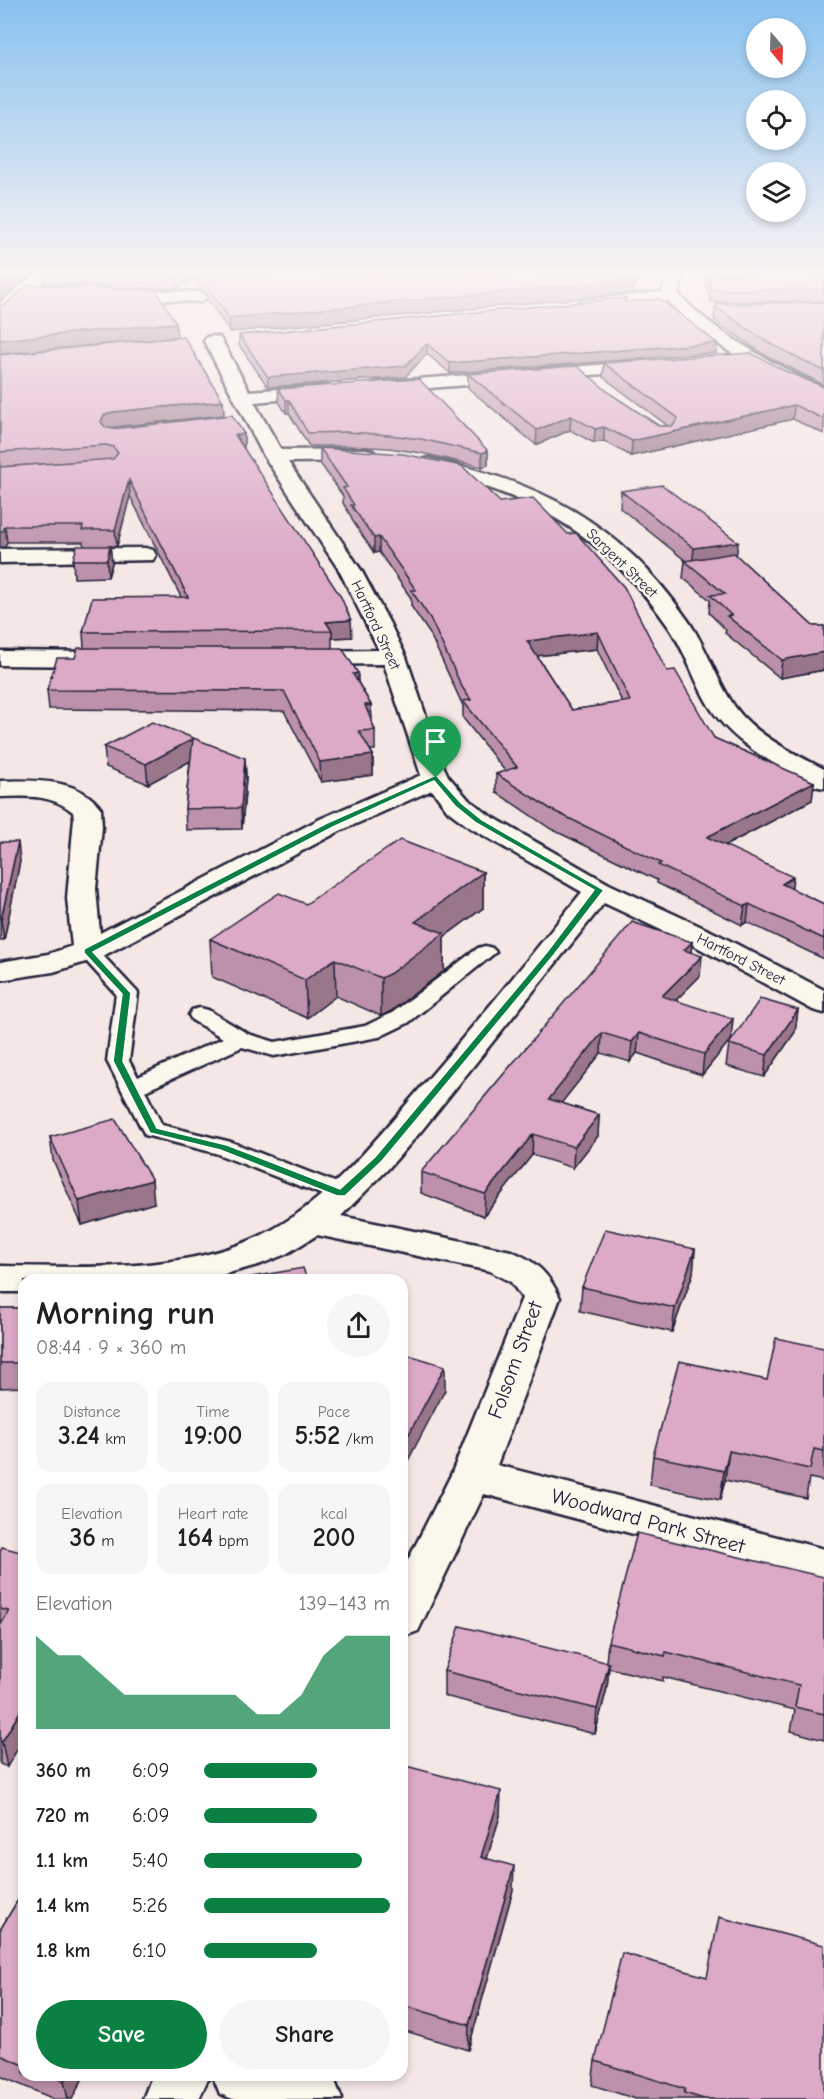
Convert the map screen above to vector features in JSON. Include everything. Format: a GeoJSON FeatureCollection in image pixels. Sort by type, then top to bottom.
{"type":"FeatureCollection","features":[{"type":"Feature","properties":{"kind":"street","name":"Hartford Street"},"geometry":{"type":"LineString","coordinates":[[227,371],[242,412],[350,570],[394,657],[436,778],[458,805],[479,821],[599,890],[708,941],[824,1003]]}},
{"type":"Feature","properties":{"kind":"street"},"geometry":{"type":"LineString","coordinates":[[242,412],[352,389],[581,371],[597,385]]}},
{"type":"Feature","properties":{"kind":"street"},"geometry":{"type":"LineString","coordinates":[[773,371],[824,395]]}},
{"type":"Feature","properties":{"kind":"street","name":"Sargent Street"},"geometry":{"type":"LineString","coordinates":[[274,456],[360,454],[402,459],[458,470],[531,497],[567,515],[592,531],[661,601],[687,636],[719,705],[739,727],[773,752],[824,780]]}},
{"type":"Feature","properties":{"kind":"street"},"geometry":{"type":"LineString","coordinates":[[0,556],[145,555]]}},
{"type":"Feature","properties":{"kind":"street"},"geometry":{"type":"LineString","coordinates":[[275,658],[394,657]]}},
{"type":"Feature","properties":{"kind":"street"},"geometry":{"type":"LineString","coordinates":[[0,658],[120,658]]}},
{"type":"Feature","properties":{"kind":"street"},"geometry":{"type":"LineString","coordinates":[[0,971],[52,963],[88,951],[330,825],[436,778]]}},
{"type":"Feature","properties":{"kind":"street"},"geometry":{"type":"LineString","coordinates":[[0,789],[30,788],[70,795],[87,809],[90,826],[82,878],[81,914],[88,951]]}},
{"type":"Feature","properties":{"kind":"street"},"geometry":{"type":"LineString","coordinates":[[167,1274],[235,1260],[275,1244],[310,1222],[378,1159],[438,1090],[599,890]]}},
{"type":"Feature","properties":{"kind":"street","name":"Folsom Street"},"geometry":{"type":"LineString","coordinates":[[310,1222],[498,1260],[519,1268],[534,1281],[541,1298],[472,1475],[408,1606]]}},
{"type":"Feature","properties":{"kind":"street"},"geometry":{"type":"LineString","coordinates":[[0,1279],[18,1279]]}},
{"type":"Feature","properties":{"kind":"street","name":"Woodward Park Street"},"geometry":{"type":"LineString","coordinates":[[472,1475],[824,1567]]}},
{"type":"Feature","properties":{"kind":"street"},"geometry":{"type":"LineString","coordinates":[[171,2099],[179,2081]]}},
{"type":"Feature","properties":{"kind":"street"},"geometry":{"type":"LineString","coordinates":[[261,2081],[314,2099]]}},
{"type":"Feature","properties":{"kind":"lane"},"geometry":{"type":"LineString","coordinates":[[88,951],[127,993],[118,1061],[153,1130],[223,1147],[341,1194]]}},
{"type":"Feature","properties":{"kind":"lane"},"geometry":{"type":"LineString","coordinates":[[200,1015],[240,1039],[274,1049],[371,1032],[400,1018],[485,952]]}},
{"type":"Feature","properties":{"kind":"lane"},"geometry":{"type":"LineString","coordinates":[[132,1088],[240,1039]]}},
{"type":"Feature","properties":{"kind":"building"},"geometry":{"type":"Polygon","coordinates":[[[0,371],[205,371],[223,401],[113,412],[104,415],[101,422],[105,427],[113,429],[232,415],[244,434],[235,435],[341,597],[351,620],[326,622],[332,631],[83,632],[92,598],[188,597],[129,480],[115,530],[82,530],[83,526],[5,526],[3,531],[0,531],[0,467],[113,459],[118,453],[113,447],[106,445],[0,452],[0,371]]]}},
{"type":"Feature","properties":{"kind":"building"},"geometry":{"type":"Polygon","coordinates":[[[264,371],[343,371],[268,377],[264,371]]]}},
{"type":"Feature","properties":{"kind":"building"},"geometry":{"type":"Polygon","coordinates":[[[510,371],[583,371],[612,395],[659,426],[673,426],[678,418],[615,371],[785,371],[824,387],[824,419],[794,405],[632,441],[604,427],[595,429],[571,416],[537,430],[468,374],[510,371]]]}},
{"type":"Feature","properties":{"kind":"building"},"geometry":{"type":"Polygon","coordinates":[[[419,379],[488,451],[482,453],[421,439],[389,435],[348,432],[308,433],[289,400],[286,400],[278,389],[419,379]]]}},
{"type":"Feature","properties":{"kind":"building"},"geometry":{"type":"Polygon","coordinates":[[[320,448],[403,454],[462,466],[500,502],[533,498],[568,534],[576,533],[624,587],[667,671],[675,670],[714,738],[814,782],[707,837],[793,877],[782,884],[824,904],[824,939],[749,904],[745,906],[658,865],[661,863],[552,810],[496,774],[517,767],[463,701],[471,700],[462,687],[430,618],[411,590],[416,590],[379,537],[374,538],[351,505],[354,505],[343,488],[347,487],[320,448]],[[598,632],[527,641],[572,710],[630,701],[598,632]]]}},
{"type":"Feature","properties":{"kind":"building"},"geometry":{"type":"Polygon","coordinates":[[[662,485],[738,542],[694,548],[621,491],[662,485]]]}},
{"type":"Feature","properties":{"kind":"building"},"geometry":{"type":"Polygon","coordinates":[[[77,546],[110,546],[107,560],[73,560],[77,546]]]}},
{"type":"Feature","properties":{"kind":"building"},"geometry":{"type":"Polygon","coordinates":[[[734,553],[813,626],[824,626],[824,652],[782,660],[727,616],[731,615],[710,595],[725,594],[685,561],[734,553]]]}},
{"type":"Feature","properties":{"kind":"building"},"geometry":{"type":"Polygon","coordinates":[[[78,648],[342,648],[358,673],[353,674],[371,705],[365,705],[375,730],[359,731],[373,755],[320,762],[284,691],[47,690],[57,658],[75,658],[78,648]]]}},
{"type":"Feature","properties":{"kind":"building"},"geometry":{"type":"Polygon","coordinates":[[[152,722],[245,758],[241,808],[185,809],[193,739],[146,764],[104,747],[152,722]]]}},
{"type":"Feature","properties":{"kind":"building"},"geometry":{"type":"Polygon","coordinates":[[[400,840],[483,872],[415,922],[444,933],[391,973],[381,978],[335,959],[305,980],[210,939],[279,893],[306,904],[400,840]]]}},
{"type":"Feature","properties":{"kind":"building"},"geometry":{"type":"Polygon","coordinates":[[[0,842],[18,842],[1,920],[0,920],[0,842]]]}},
{"type":"Feature","properties":{"kind":"building"},"geometry":{"type":"Polygon","coordinates":[[[632,922],[692,942],[684,950],[702,956],[662,996],[733,1019],[704,1054],[639,1033],[632,1042],[602,1033],[549,1099],[599,1115],[574,1147],[533,1134],[485,1194],[421,1172],[632,922]]]}},
{"type":"Feature","properties":{"kind":"building"},"geometry":{"type":"Polygon","coordinates":[[[760,999],[798,1010],[767,1055],[729,1044],[760,999]]]}},
{"type":"Feature","properties":{"kind":"building"},"geometry":{"type":"Polygon","coordinates":[[[115,1119],[152,1180],[79,1201],[50,1137],[115,1119]]]}},
{"type":"Feature","properties":{"kind":"building"},"geometry":{"type":"Polygon","coordinates":[[[605,1229],[695,1249],[675,1308],[582,1287],[605,1229]]]}},
{"type":"Feature","properties":{"kind":"building"},"geometry":{"type":"Polygon","coordinates":[[[303,1268],[305,1274],[269,1274],[303,1268]]]}},
{"type":"Feature","properties":{"kind":"building"},"geometry":{"type":"Polygon","coordinates":[[[0,1308],[18,1308],[18,1363],[0,1363],[0,1308]]]}},
{"type":"Feature","properties":{"kind":"building"},"geometry":{"type":"Polygon","coordinates":[[[776,1338],[824,1348],[824,1451],[814,1449],[810,1469],[729,1451],[724,1471],[653,1456],[679,1361],[767,1380],[776,1338]]]}},
{"type":"Feature","properties":{"kind":"building"},"geometry":{"type":"Polygon","coordinates":[[[408,1355],[445,1366],[408,1436],[408,1355]]]}},
{"type":"Feature","properties":{"kind":"building"},"geometry":{"type":"Polygon","coordinates":[[[637,1533],[824,1577],[824,1714],[795,1707],[799,1685],[666,1652],[665,1656],[608,1642],[637,1533]]]}},
{"type":"Feature","properties":{"kind":"building"},"geometry":{"type":"Polygon","coordinates":[[[2,1547],[18,1551],[18,1715],[2,1742],[0,1741],[0,1626],[9,1611],[0,1609],[0,1551],[2,1547]]]}},
{"type":"Feature","properties":{"kind":"building"},"geometry":{"type":"Polygon","coordinates":[[[460,1626],[609,1663],[597,1709],[444,1671],[460,1626]]]}},
{"type":"Feature","properties":{"kind":"building"},"geometry":{"type":"Polygon","coordinates":[[[408,1767],[501,1791],[481,1857],[514,1866],[469,2025],[408,2007],[408,1767]]]}},
{"type":"Feature","properties":{"kind":"building"},"geometry":{"type":"Polygon","coordinates":[[[18,1900],[18,2062],[0,2055],[0,1930],[18,1900]]]}},
{"type":"Feature","properties":{"kind":"building"},"geometry":{"type":"Polygon","coordinates":[[[719,1917],[824,1945],[824,2099],[704,2099],[684,2093],[685,2089],[595,2061],[622,1953],[707,1977],[719,1917]]]}},
{"type":"Feature","properties":{"kind":"route"},"geometry":{"type":"LineString","coordinates":[[436,778],[458,805],[479,821],[599,890],[550,954],[445,1082],[378,1159],[341,1194],[223,1147],[153,1130],[118,1061],[127,993],[88,951],[330,825],[436,778]]}}]}
